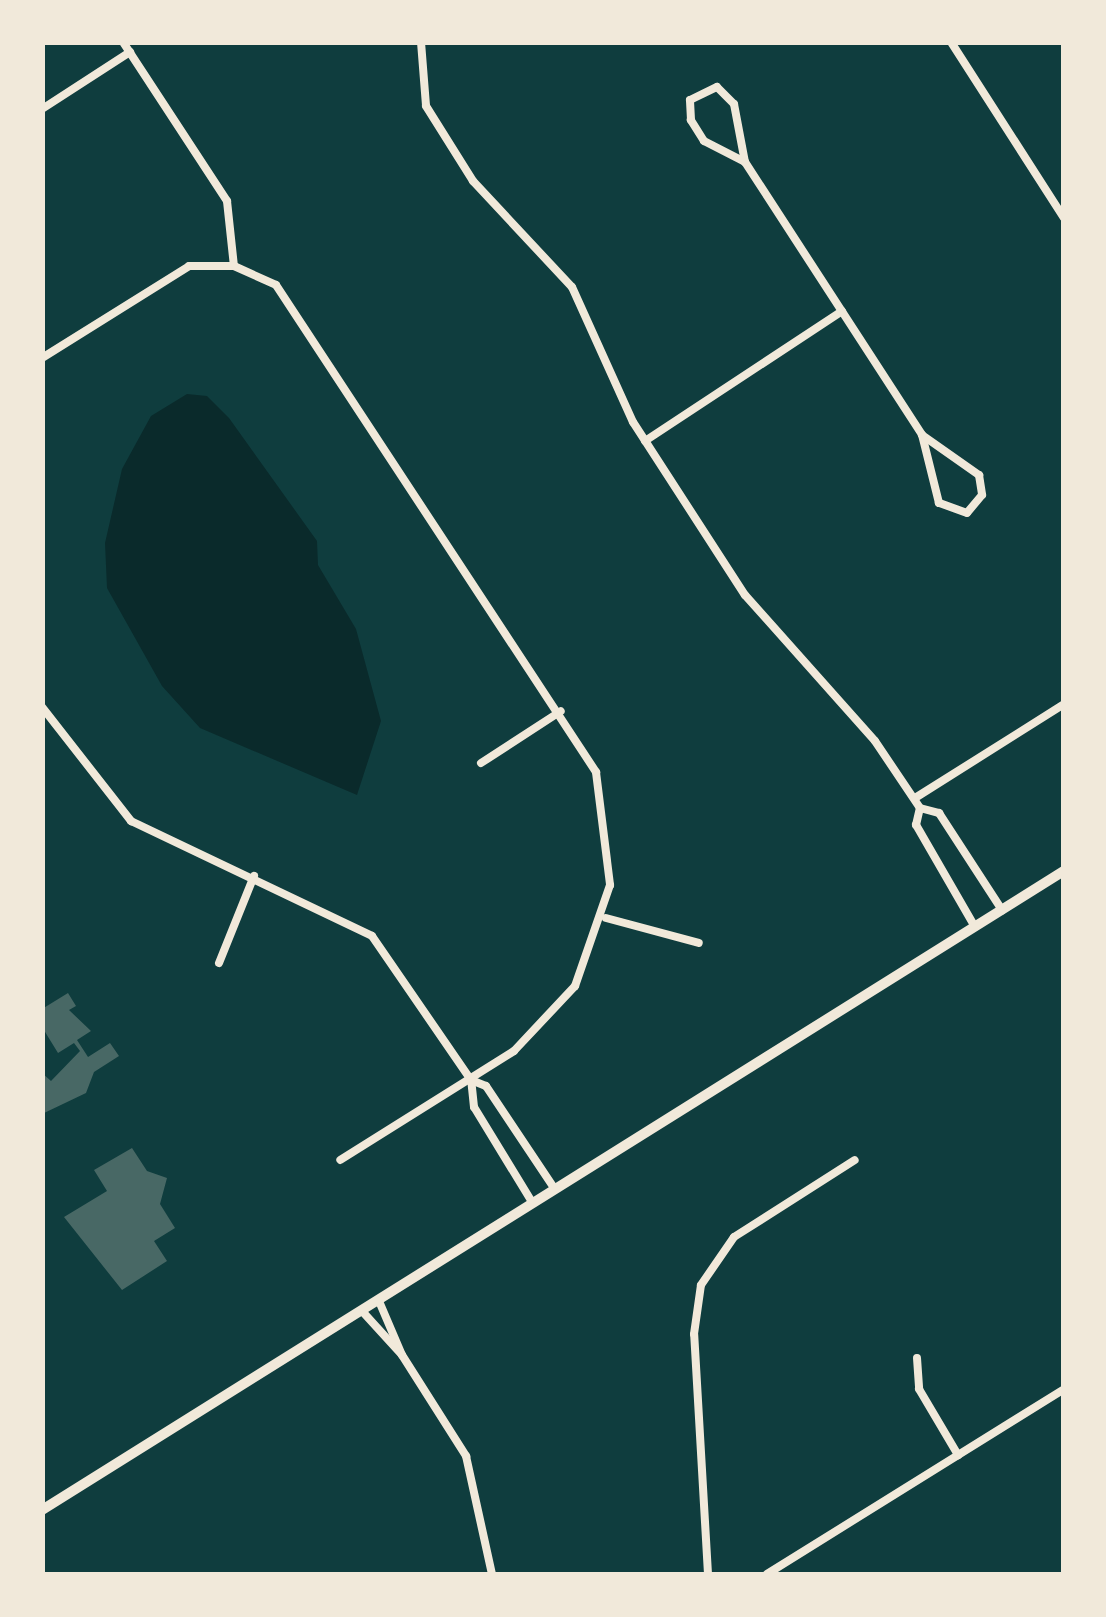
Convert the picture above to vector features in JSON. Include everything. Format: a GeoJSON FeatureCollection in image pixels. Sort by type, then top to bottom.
{"type":"FeatureCollection","features":[{"type":"Feature","properties":{"kind":"street"},"geometry":{"type":"LineString","coordinates":[[123,42],[227,202],[234,266]]}},
{"type":"Feature","properties":{"kind":"street"},"geometry":{"type":"LineString","coordinates":[[420,42],[429,112],[482,193],[578,298],[644,441],[755,608],[915,798],[920,808],[916,825],[975,927]]}},
{"type":"Feature","properties":{"kind":"street"},"geometry":{"type":"LineString","coordinates":[[951,42],[1064,218]]}},
{"type":"Feature","properties":{"kind":"street"},"geometry":{"type":"LineString","coordinates":[[42,109],[130,52]]}},
{"type":"Feature","properties":{"kind":"street"},"geometry":{"type":"LineString","coordinates":[[744,162],[734,104],[717,86],[703,88],[688,109],[696,130],[744,162],[922,435],[939,503],[967,513],[982,494],[979,475],[922,435]]}},
{"type":"Feature","properties":{"kind":"street"},"geometry":{"type":"LineString","coordinates":[[42,358],[175,271],[234,266],[294,304],[444,552],[561,711],[605,802],[606,918],[553,1015],[471,1080],[340,1160]]}},
{"type":"Feature","properties":{"kind":"street"},"geometry":{"type":"LineString","coordinates":[[644,441],[842,311]]}},
{"type":"Feature","properties":{"kind":"street"},"geometry":{"type":"LineString","coordinates":[[915,798],[1064,704]]}},
{"type":"Feature","properties":{"kind":"street"},"geometry":{"type":"LineString","coordinates":[[42,707],[121,814],[372,936],[471,1080],[474,1107],[532,1202]]}},
{"type":"Feature","properties":{"kind":"street"},"geometry":{"type":"LineString","coordinates":[[480,763],[561,711]]}},
{"type":"Feature","properties":{"kind":"street"},"geometry":{"type":"LineString","coordinates":[[920,808],[939,813],[1002,910]]}},
{"type":"Feature","properties":{"kind":"street"},"geometry":{"type":"LineString","coordinates":[[42,1510],[1064,871]]}},
{"type":"Feature","properties":{"kind":"street"},"geometry":{"type":"LineString","coordinates":[[218,963],[254,876]]}},
{"type":"Feature","properties":{"kind":"street"},"geometry":{"type":"LineString","coordinates":[[606,918],[699,943]]}},
{"type":"Feature","properties":{"kind":"street"},"geometry":{"type":"LineString","coordinates":[[471,1080],[486,1086],[554,1188]]}},
{"type":"Feature","properties":{"kind":"street"},"geometry":{"type":"LineString","coordinates":[[708,1574],[694,1334],[702,1285],[734,1237],[855,1160]]}},
{"type":"Feature","properties":{"kind":"street"},"geometry":{"type":"LineString","coordinates":[[379,1300],[402,1355],[470,1468],[492,1574]]}},
{"type":"Feature","properties":{"kind":"street"},"geometry":{"type":"LineString","coordinates":[[362,1310],[402,1355]]}},
{"type":"Feature","properties":{"kind":"street"},"geometry":{"type":"LineString","coordinates":[[917,1358],[919,1388],[958,1454]]}},
{"type":"Feature","properties":{"kind":"street"},"geometry":{"type":"LineString","coordinates":[[766,1574],[1064,1389]]}},
{"type":"Feature","properties":{"kind":"water"},"geometry":{"type":"Polygon","coordinates":[[[187,394],[207,396],[229,418],[317,541],[318,565],[356,629],[381,721],[357,795],[200,728],[162,686],[107,588],[105,543],[122,469],[151,416],[187,394]]]}},
{"type":"Feature","properties":{"kind":"building"},"geometry":{"type":"Polygon","coordinates":[[[68,993],[76,1006],[69,1010],[91,1031],[77,1040],[88,1057],[110,1043],[119,1056],[94,1072],[86,1093],[42,1114],[42,1073],[51,1081],[80,1051],[74,1043],[58,1053],[42,1027],[42,1009],[68,993]]]}},
{"type":"Feature","properties":{"kind":"building"},"geometry":{"type":"Polygon","coordinates":[[[132,1148],[147,1171],[167,1178],[160,1204],[175,1228],[154,1241],[167,1261],[122,1290],[64,1217],[107,1191],[94,1170],[132,1148]]]}}]}
